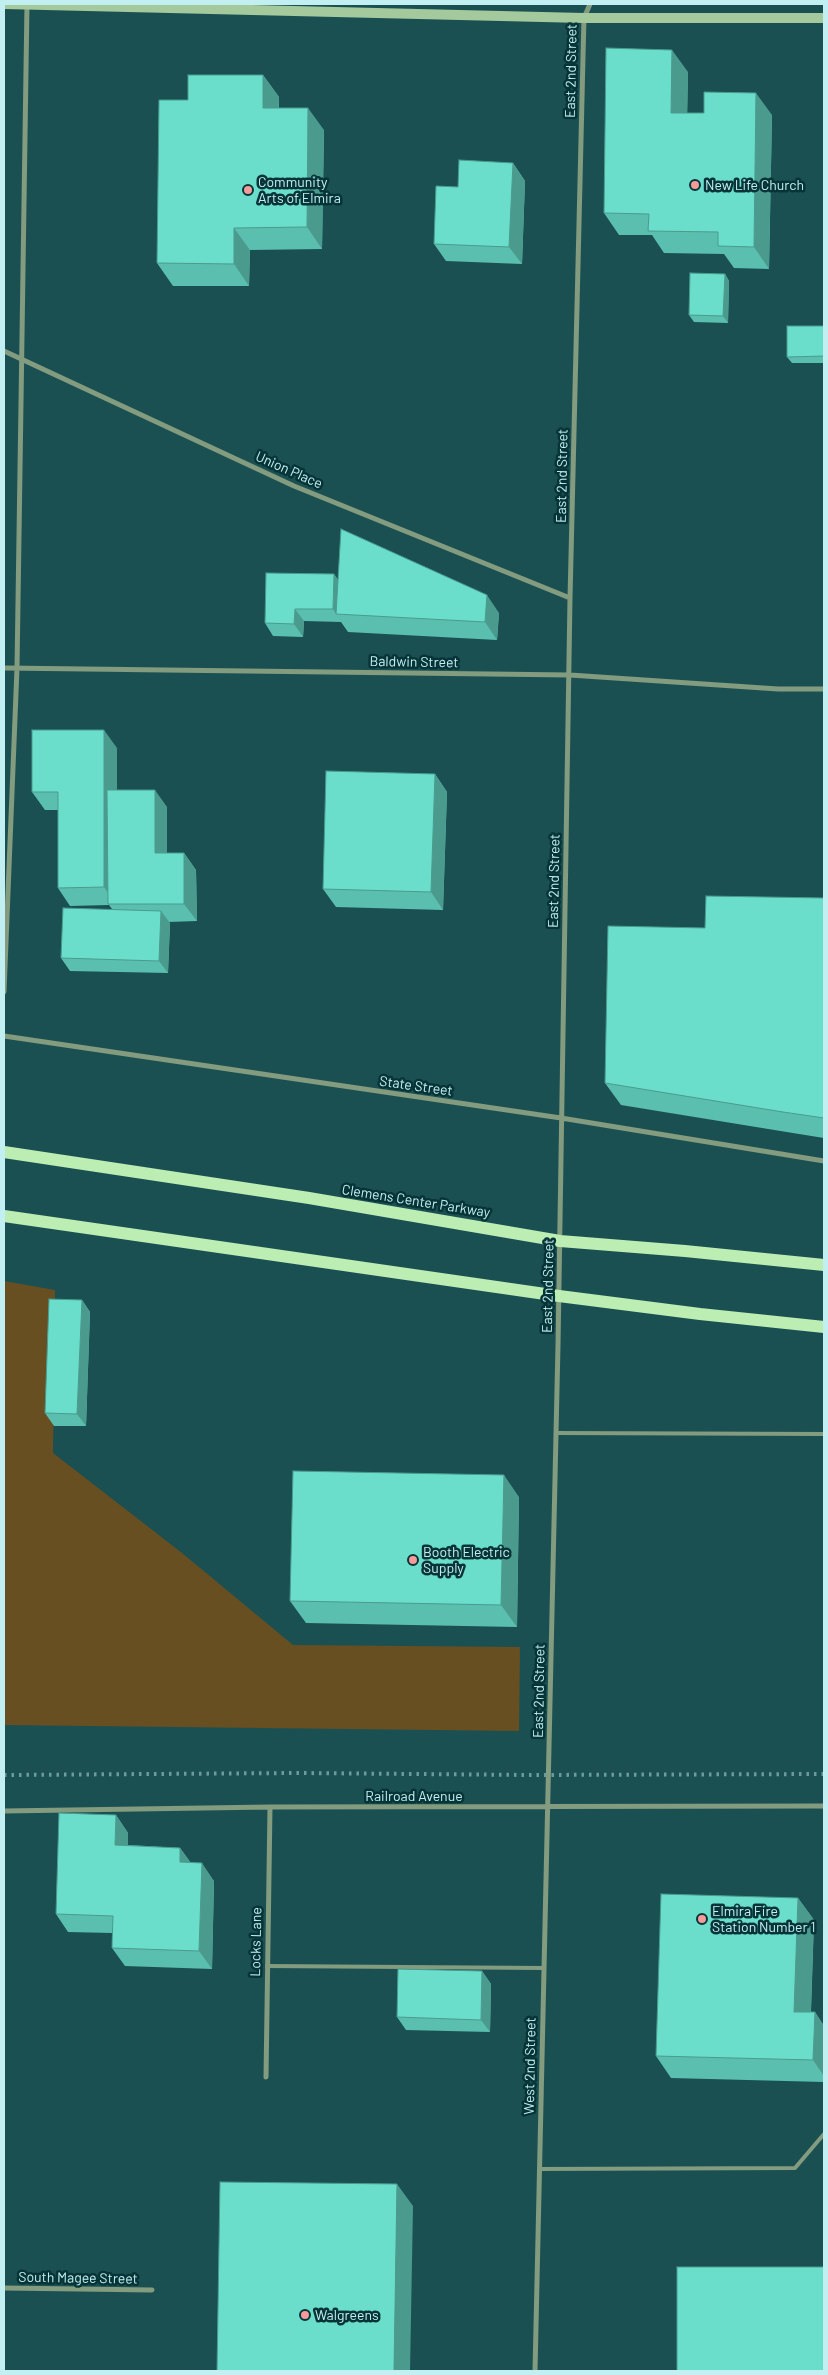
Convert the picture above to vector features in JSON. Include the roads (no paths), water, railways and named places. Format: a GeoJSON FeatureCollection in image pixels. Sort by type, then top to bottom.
{"type":"FeatureCollection","features":[{"type":"Feature","properties":{"kind":"main road","name":"Clemens Center Parkway"},"geometry":{"type":"LineString","coordinates":[[4,1152],[319,1200],[560,1241],[824,1265]]}},
{"type":"Feature","properties":{"kind":"main road"},"geometry":{"type":"LineString","coordinates":[[4,1216],[559,1296],[700,1314],[824,1326]]}},
{"type":"Feature","properties":{"kind":"street"},"geometry":{"type":"LineString","coordinates":[[4,4],[584,18],[824,18]]}},
{"type":"Feature","properties":{"kind":"street"},"geometry":{"type":"LineString","coordinates":[[4,992],[17,668],[27,4]]}},
{"type":"Feature","properties":{"kind":"street","name":"East 2nd Street"},"geometry":{"type":"LineString","coordinates":[[549,1761],[560,1241],[570,598],[584,18],[590,4]]}},
{"type":"Feature","properties":{"kind":"street","name":"Union Place"},"geometry":{"type":"LineString","coordinates":[[4,351],[294,486],[570,598]]}},
{"type":"Feature","properties":{"kind":"street","name":"Baldwin Street"},"geometry":{"type":"LineString","coordinates":[[4,668],[570,675],[778,689],[824,689]]}},
{"type":"Feature","properties":{"kind":"street","name":"State Street"},"geometry":{"type":"LineString","coordinates":[[4,1036],[561,1118],[824,1161]]}},
{"type":"Feature","properties":{"kind":"street","name":"West 2nd Street"},"geometry":{"type":"LineString","coordinates":[[534,2371],[549,1761]]}},
{"type":"Feature","properties":{"kind":"street","name":"Railroad Avenue"},"geometry":{"type":"LineString","coordinates":[[4,1811],[824,1806]]}},
{"type":"Feature","properties":{"kind":"street","name":"Locks Lane"},"geometry":{"type":"LineString","coordinates":[[266,2076],[270,1808]]}},
{"type":"Feature","properties":{"kind":"street","name":"South Magee Street"},"geometry":{"type":"LineString","coordinates":[[4,2288],[152,2290]]}},
{"type":"Feature","properties":{"kind":"lane"},"geometry":{"type":"LineString","coordinates":[[556,1433],[824,1434]]}},
{"type":"Feature","properties":{"kind":"lane"},"geometry":{"type":"LineString","coordinates":[[267,1966],[543,1968]]}},
{"type":"Feature","properties":{"kind":"lane"},"geometry":{"type":"LineString","coordinates":[[539,2169],[795,2168],[824,2134]]}},
{"type":"Feature","properties":{"kind":"railway"},"geometry":{"type":"LineString","coordinates":[[4,1775],[299,1773],[530,1775],[824,1774]]}},
{"type":"Feature","properties":{"kind":"place","name":"New Life Church"},"geometry":{"type":"Point","coordinates":[695,185]}},
{"type":"Feature","properties":{"kind":"place","name":"Community Arts of Elmira"},"geometry":{"type":"Point","coordinates":[248,190]}},
{"type":"Feature","properties":{"kind":"place","name":"Booth Electric Supply"},"geometry":{"type":"Point","coordinates":[413,1560]}},
{"type":"Feature","properties":{"kind":"place","name":"Elmira Fire Station Number 1"},"geometry":{"type":"Point","coordinates":[702,1919]}},
{"type":"Feature","properties":{"kind":"place","name":"Walgreens"},"geometry":{"type":"Point","coordinates":[305,2315]}}]}
